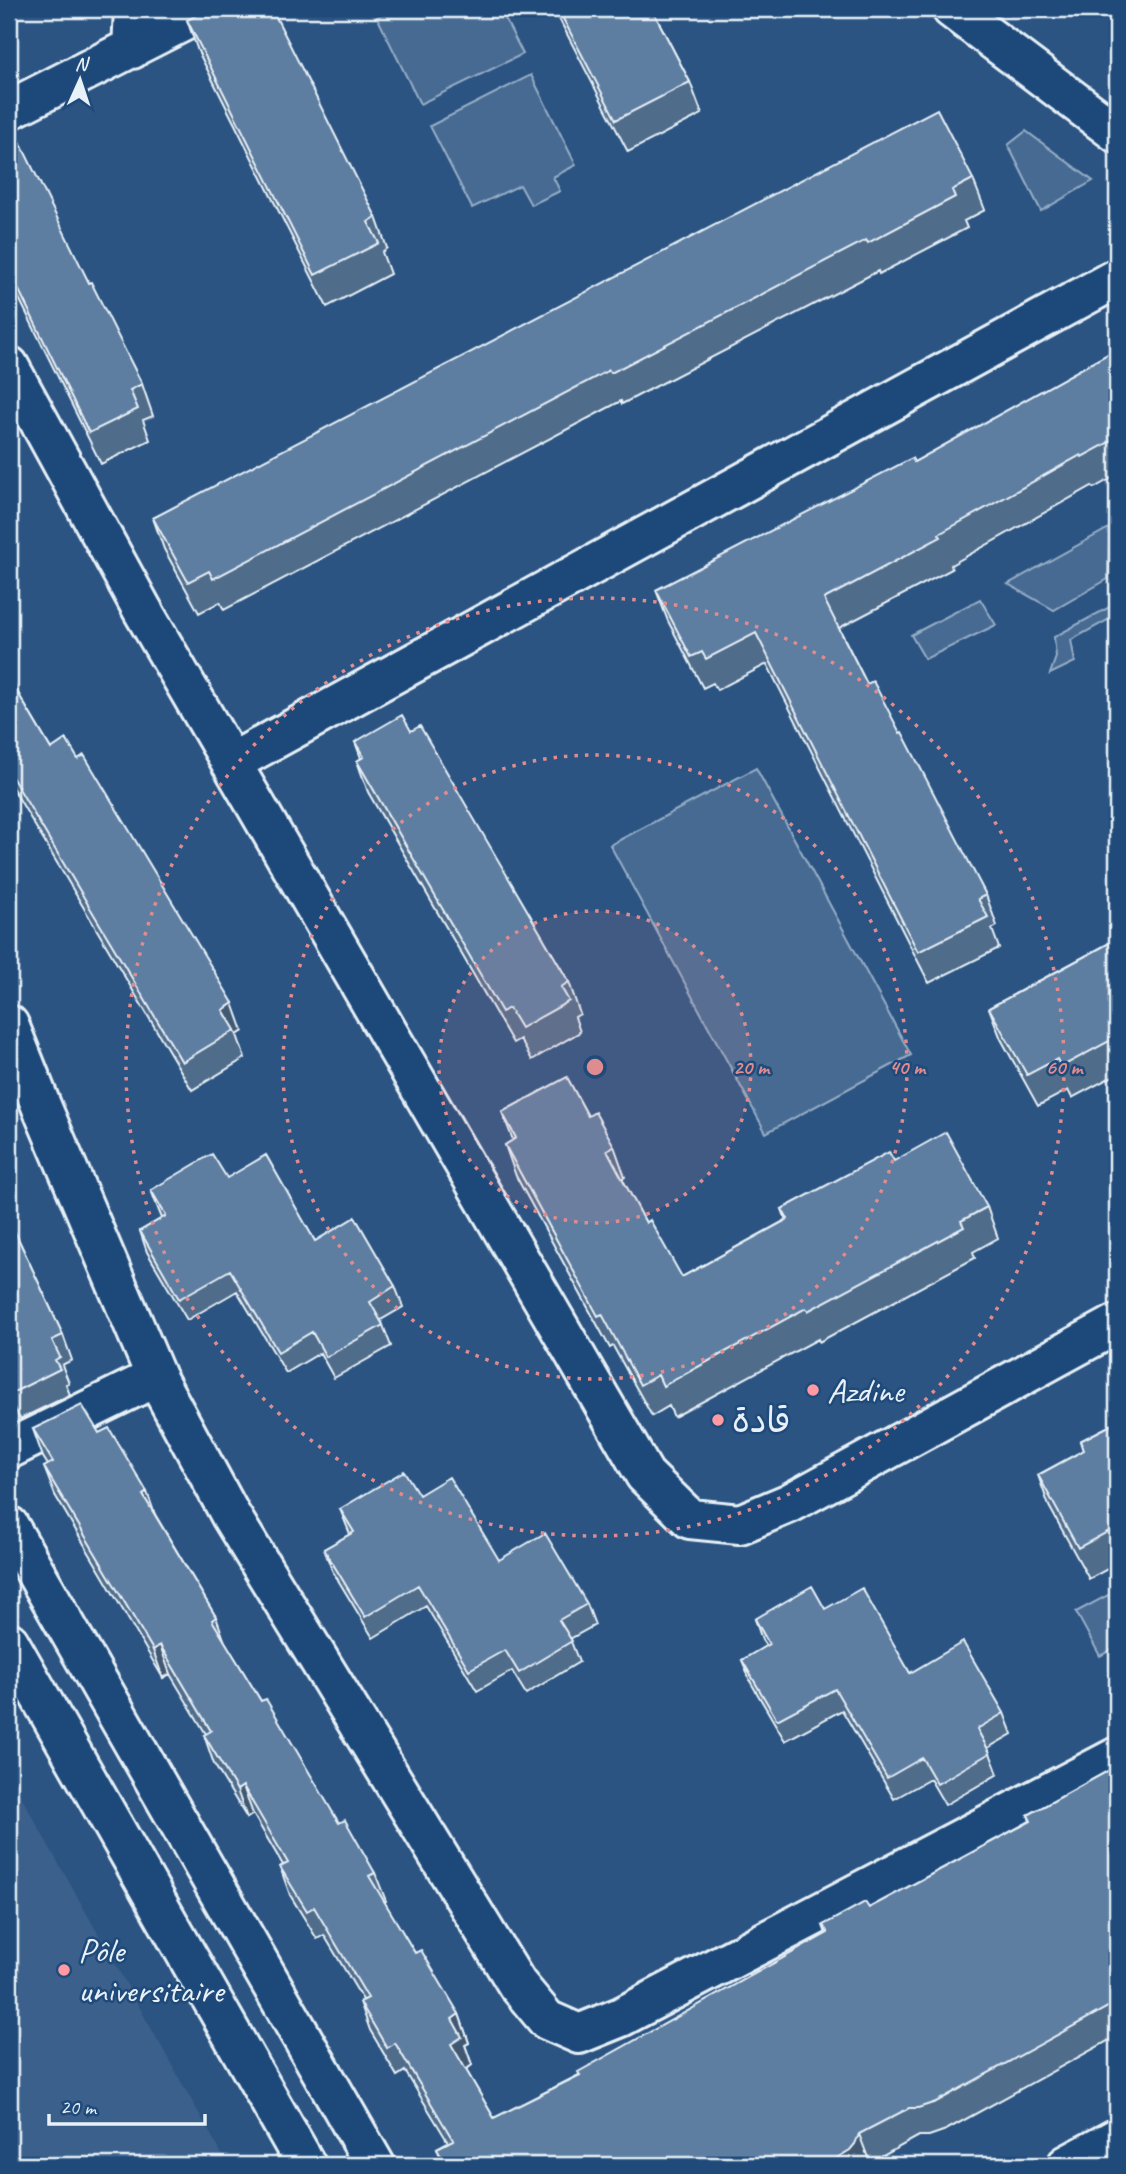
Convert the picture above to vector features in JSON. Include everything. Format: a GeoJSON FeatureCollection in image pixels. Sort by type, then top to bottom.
{"type":"FeatureCollection","features":[{"type":"Feature","properties":{"kind":"street"},"geometry":{"type":"LineString","coordinates":[[132,49],[134,9]]}},
{"type":"Feature","properties":{"kind":"street"},"geometry":{"type":"LineString","coordinates":[[9,110],[208,9]]}},
{"type":"Feature","properties":{"kind":"street"},"geometry":{"type":"LineString","coordinates":[[952,9],[1117,133]]}},
{"type":"Feature","properties":{"kind":"street"},"geometry":{"type":"LineString","coordinates":[[231,763],[1117,278]]}},
{"type":"Feature","properties":{"kind":"street"},"geometry":{"type":"LineString","coordinates":[[9,366],[143,611],[645,1475],[690,1519],[740,1524],[790,1503],[1117,1324]]}},
{"type":"Feature","properties":{"kind":"street"},"geometry":{"type":"LineString","coordinates":[[9,1025],[156,1377],[231,1516],[517,1984],[547,2020],[579,2034],[621,2017],[1117,1757]]}},
{"type":"Feature","properties":{"kind":"street"},"geometry":{"type":"LineString","coordinates":[[9,1449],[156,1377]]}},
{"type":"Feature","properties":{"kind":"street"},"geometry":{"type":"LineString","coordinates":[[9,1526],[375,2165]]}},
{"type":"Feature","properties":{"kind":"street"},"geometry":{"type":"LineString","coordinates":[[9,1642],[306,2165]]}},
{"type":"Feature","properties":{"kind":"street"},"geometry":{"type":"LineString","coordinates":[[1068,2165],[1117,2138]]}},
{"type":"Feature","properties":{"kind":"shaded area"},"geometry":{"type":"Polygon","coordinates":[[[394,9],[500,9],[523,54],[420,104],[377,17],[394,9]]]}},
{"type":"Feature","properties":{"kind":"shaded area"},"geometry":{"type":"Polygon","coordinates":[[[531,75],[576,165],[553,177],[560,191],[531,205],[520,185],[472,208],[430,126],[531,75]]]}},
{"type":"Feature","properties":{"kind":"shaded area"},"geometry":{"type":"Polygon","coordinates":[[[1026,131],[1093,181],[1041,211],[1008,145],[1026,131]]]}},
{"type":"Feature","properties":{"kind":"shaded area"},"geometry":{"type":"Polygon","coordinates":[[[1109,528],[1108,579],[1054,610],[1008,584],[1109,528]]]}},
{"type":"Feature","properties":{"kind":"shaded area"},"geometry":{"type":"Polygon","coordinates":[[[980,599],[996,625],[925,659],[911,635],[980,599]]]}},
{"type":"Feature","properties":{"kind":"shaded area"},"geometry":{"type":"Polygon","coordinates":[[[1117,603],[1117,615],[1071,640],[1075,662],[1050,674],[1056,657],[1054,637],[1117,603]]]}},
{"type":"Feature","properties":{"kind":"shaded area"},"geometry":{"type":"Polygon","coordinates":[[[756,768],[911,1055],[766,1133],[610,845],[756,768]]]}},
{"type":"Feature","properties":{"kind":"shaded area"},"geometry":{"type":"Polygon","coordinates":[[[1108,1595],[1117,1613],[1117,1647],[1100,1656],[1076,1612],[1108,1595]]]}},
{"type":"Feature","properties":{"kind":"shaded area","name":"Pôle universitaire"},"geometry":{"type":"Polygon","coordinates":[[[9,1775],[228,2165],[9,2165],[9,1775]]]}},
{"type":"Feature","properties":{"kind":"building"},"geometry":{"type":"Polygon","coordinates":[[[209,9],[272,9],[376,217],[368,222],[379,243],[315,275],[187,20],[209,9]]]}},
{"type":"Feature","properties":{"kind":"building"},"geometry":{"type":"Polygon","coordinates":[[[558,9],[652,9],[690,82],[616,120],[558,9]]]}},
{"type":"Feature","properties":{"kind":"building"},"geometry":{"type":"Polygon","coordinates":[[[937,109],[973,179],[952,190],[955,197],[868,243],[866,240],[611,373],[609,370],[213,579],[209,571],[188,582],[153,518],[937,109]]]}},
{"type":"Feature","properties":{"kind":"building"},"geometry":{"type":"Polygon","coordinates":[[[16,134],[142,384],[130,390],[138,409],[89,433],[9,270],[9,138],[16,134]]]}},
{"type":"Feature","properties":{"kind":"building"},"geometry":{"type":"Polygon","coordinates":[[[1117,349],[1117,438],[1082,457],[1081,455],[939,534],[941,537],[824,599],[867,684],[873,681],[900,733],[902,732],[986,895],[978,899],[988,917],[918,952],[756,633],[706,659],[702,652],[691,657],[656,590],[912,458],[914,462],[1117,349]]]}},
{"type":"Feature","properties":{"kind":"building"},"geometry":{"type":"Polygon","coordinates":[[[9,678],[51,749],[66,739],[78,759],[84,755],[233,1003],[223,1010],[235,1030],[182,1062],[9,772],[9,678]]]}},
{"type":"Feature","properties":{"kind":"building"},"geometry":{"type":"Polygon","coordinates":[[[402,715],[411,731],[420,726],[569,982],[561,987],[569,1001],[521,1028],[509,1008],[502,1012],[357,761],[364,757],[355,742],[402,715]]]}},
{"type":"Feature","properties":{"kind":"building"},"geometry":{"type":"Polygon","coordinates":[[[1117,939],[1117,1037],[1061,1067],[1057,1059],[1027,1075],[989,1008],[1117,939]]]}},
{"type":"Feature","properties":{"kind":"building"},"geometry":{"type":"Polygon","coordinates":[[[567,1077],[588,1116],[595,1112],[614,1146],[607,1150],[646,1223],[650,1220],[682,1277],[788,1219],[782,1209],[889,1152],[894,1161],[946,1132],[987,1207],[961,1221],[964,1227],[808,1311],[806,1308],[663,1386],[658,1375],[640,1385],[602,1314],[598,1316],[505,1145],[516,1138],[502,1112],[567,1077]]]}},
{"type":"Feature","properties":{"kind":"building"},"geometry":{"type":"Polygon","coordinates":[[[212,1154],[227,1178],[266,1155],[315,1241],[355,1217],[395,1286],[370,1302],[383,1325],[326,1357],[312,1332],[278,1352],[230,1270],[179,1299],[140,1231],[166,1216],[151,1190],[212,1154]]]}},
{"type":"Feature","properties":{"kind":"building"},"geometry":{"type":"Polygon","coordinates":[[[9,1219],[63,1335],[52,1340],[60,1357],[55,1360],[60,1369],[10,1394],[9,1391],[9,1219]]]}},
{"type":"Feature","properties":{"kind":"building"},"geometry":{"type":"Polygon","coordinates":[[[82,1405],[99,1433],[109,1428],[147,1492],[143,1495],[216,1617],[212,1620],[261,1701],[266,1699],[339,1823],[345,1820],[375,1873],[369,1876],[415,1953],[421,1950],[459,2014],[452,2019],[462,2037],[451,2044],[494,2118],[580,2075],[578,2072],[828,1933],[823,1925],[865,1902],[869,1908],[1031,1821],[1028,1815],[1117,1766],[1117,2002],[936,2102],[909,2108],[859,2134],[850,2150],[825,2165],[446,2165],[437,2148],[453,2140],[395,2043],[387,2048],[360,2002],[368,1998],[314,1907],[307,1911],[280,1867],[288,1863],[243,1786],[237,1790],[204,1735],[211,1731],[160,1645],[153,1650],[44,1467],[53,1462],[33,1429],[82,1405]]]}},
{"type":"Feature","properties":{"kind":"building"},"geometry":{"type":"Polygon","coordinates":[[[1117,1422],[1117,1527],[1078,1548],[1038,1475],[1084,1450],[1080,1441],[1117,1422]]]}},
{"type":"Feature","properties":{"kind":"building"},"geometry":{"type":"Polygon","coordinates":[[[404,1471],[419,1495],[449,1477],[499,1560],[545,1533],[587,1604],[559,1620],[572,1641],[519,1673],[505,1650],[469,1670],[418,1585],[365,1617],[324,1549],[354,1532],[340,1509],[404,1471]]]}},
{"type":"Feature","properties":{"kind":"building"},"geometry":{"type":"Polygon","coordinates":[[[812,1586],[825,1609],[862,1588],[910,1673],[963,1642],[1004,1713],[977,1729],[990,1753],[937,1784],[922,1758],[887,1778],[835,1689],[777,1720],[742,1660],[769,1644],[755,1619],[812,1586]]]}},
{"type":"Feature","properties":{"kind":"place","name":"Azdine"},"geometry":{"type":"Point","coordinates":[813,1390]}},
{"type":"Feature","properties":{"kind":"place","name":"قادة"},"geometry":{"type":"Point","coordinates":[718,1420]}},
{"type":"Feature","properties":{"kind":"place","name":"Pôle universitaire"},"geometry":{"type":"Point","coordinates":[64,1970]}}]}
